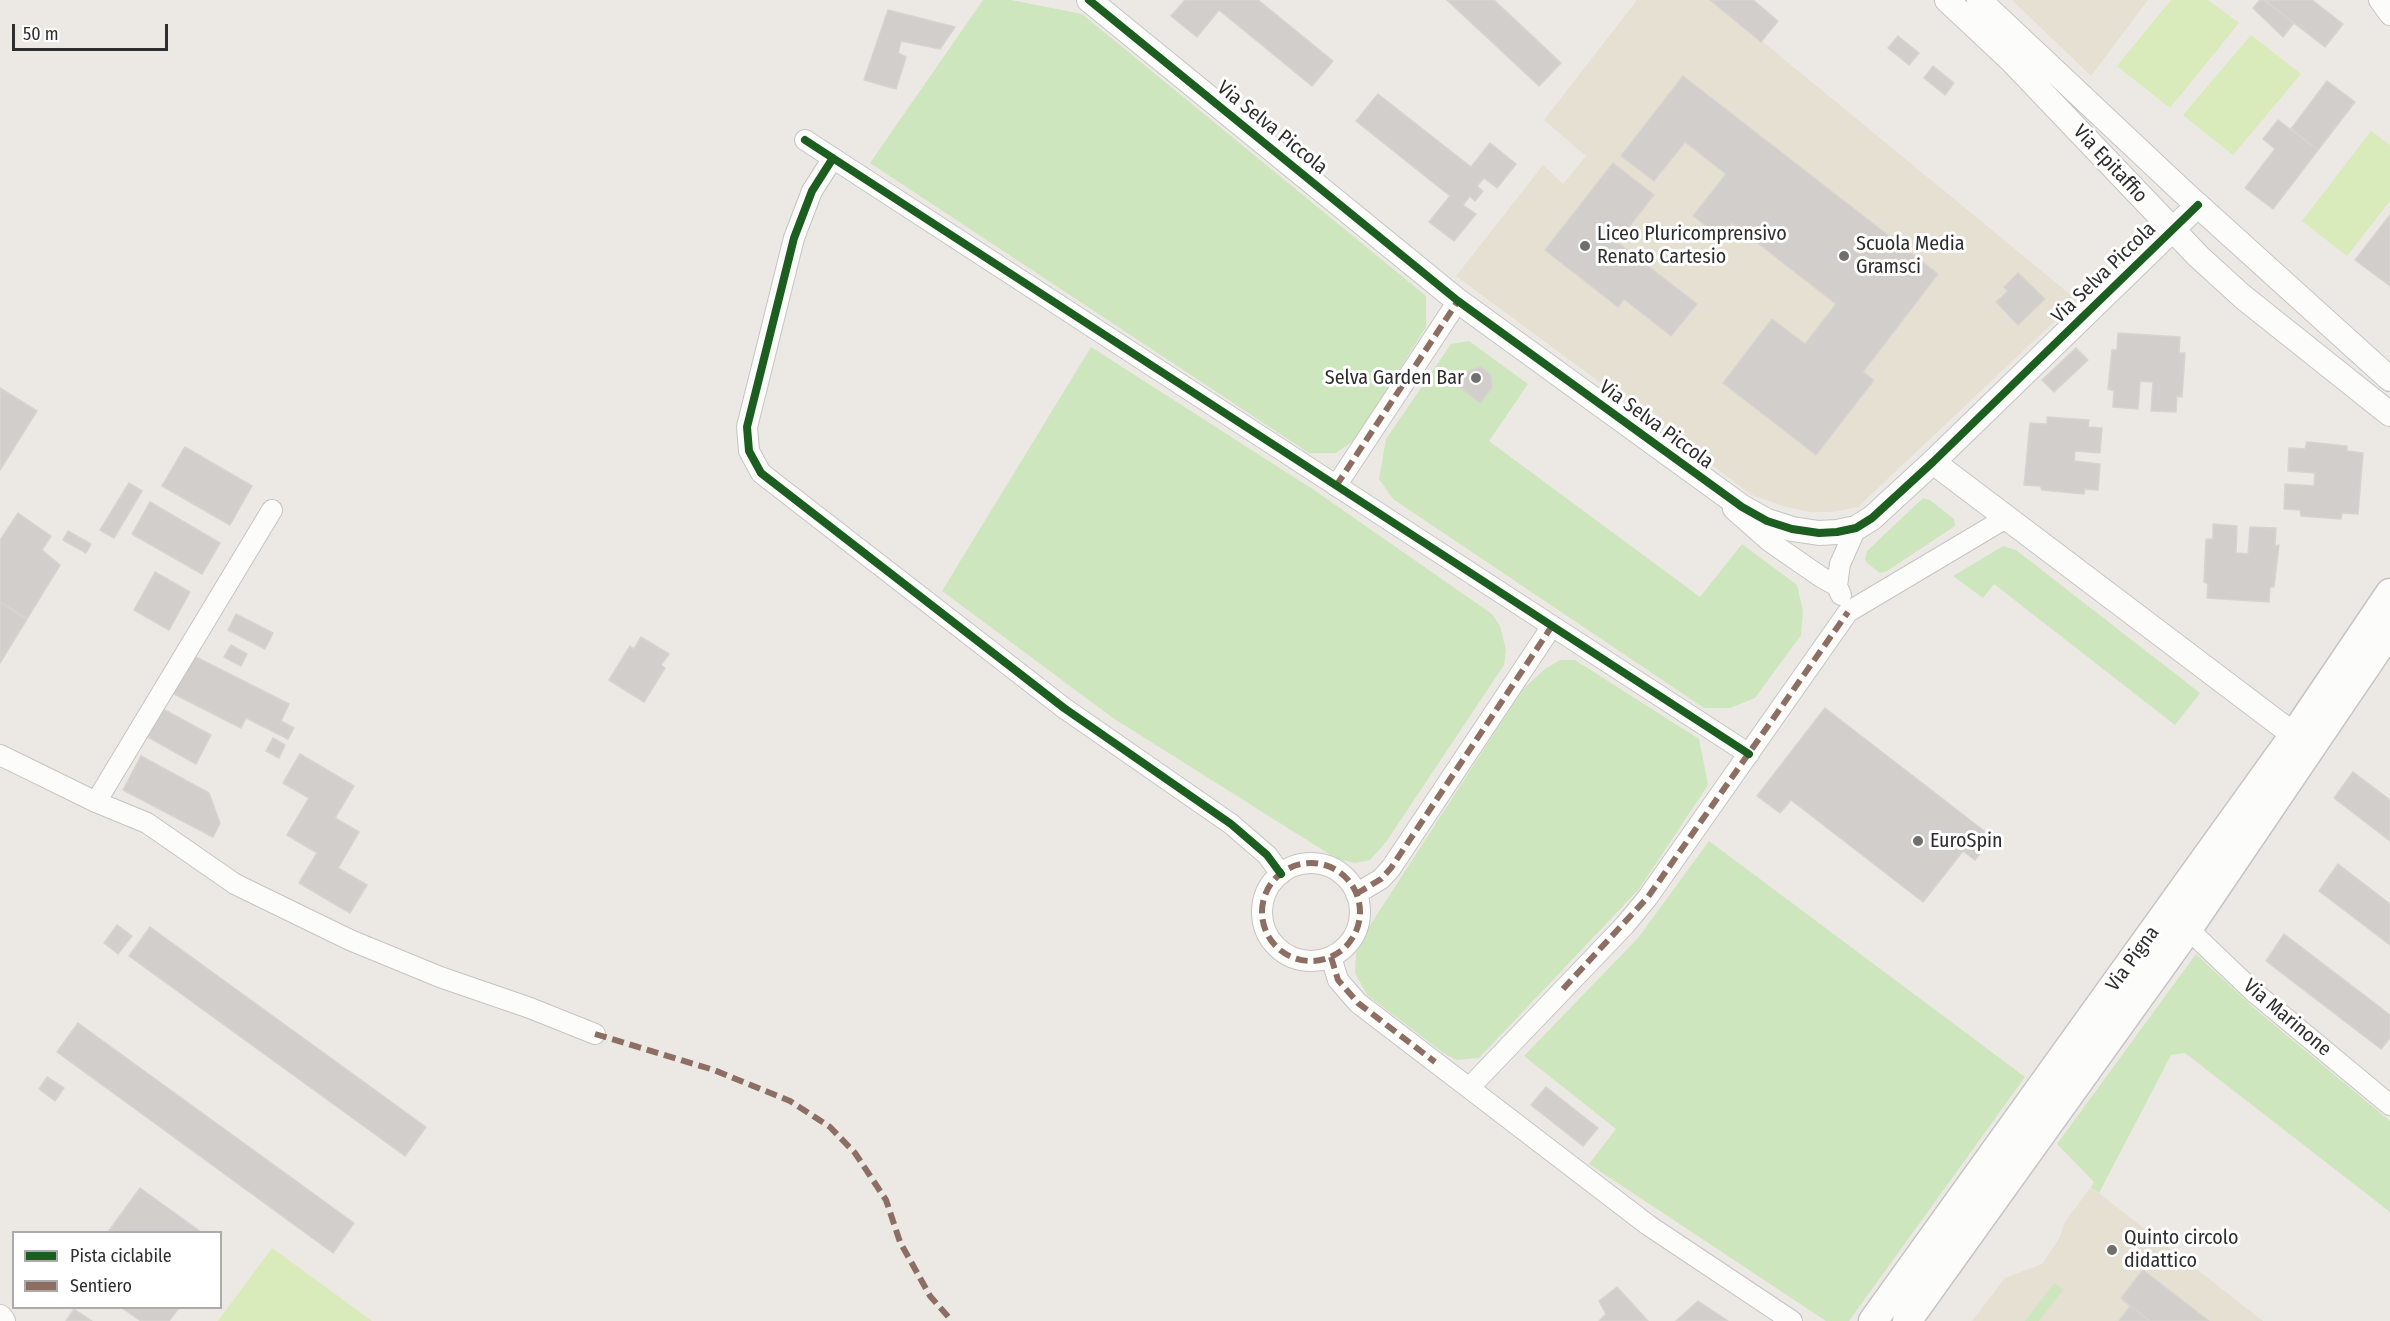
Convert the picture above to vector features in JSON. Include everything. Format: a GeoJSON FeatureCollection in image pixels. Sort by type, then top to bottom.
{"type":"FeatureCollection","features":[{"type":"Feature","properties":{"kind":"main road","name":"Via Pigna"},"geometry":{"type":"LineString","coordinates":[[1873,1321],[2294,735],[2390,594]]}},
{"type":"Feature","properties":{"kind":"main road"},"geometry":{"type":"LineString","coordinates":[[1907,1321],[2188,929],[2390,631]]}},
{"type":"Feature","properties":{"kind":"street","name":"Via Selva Piccola"},"geometry":{"type":"LineString","coordinates":[[1089,0],[1458,301],[1710,485],[1759,517],[1791,529],[1819,533],[1856,528],[1872,518],[1933,462],[2198,205]]}},
{"type":"Feature","properties":{"kind":"street","name":"Via Epitaffio"},"geometry":{"type":"LineString","coordinates":[[1947,0],[2011,60],[2172,231],[2243,297],[2390,414]]}},
{"type":"Feature","properties":{"kind":"street","name":"Via Epitaffio"},"geometry":{"type":"LineString","coordinates":[[1979,0],[2198,205],[2390,379]]}},
{"type":"Feature","properties":{"kind":"street"},"geometry":{"type":"LineString","coordinates":[[2379,0],[2390,15]]}},
{"type":"Feature","properties":{"kind":"street"},"geometry":{"type":"LineString","coordinates":[[805,140],[1749,754]]}},
{"type":"Feature","properties":{"kind":"street"},"geometry":{"type":"LineString","coordinates":[[833,158],[812,191],[794,238],[747,427],[749,451],[761,473],[1064,708],[1231,824],[1267,855],[1281,874]]}},
{"type":"Feature","properties":{"kind":"street"},"geometry":{"type":"LineString","coordinates":[[1336,486],[1458,301]]}},
{"type":"Feature","properties":{"kind":"street"},"geometry":{"type":"LineString","coordinates":[[1933,462],[2294,735]]}},
{"type":"Feature","properties":{"kind":"street"},"geometry":{"type":"LineString","coordinates":[[1710,485],[1769,541],[1821,578],[1837,586]]}},
{"type":"Feature","properties":{"kind":"street"},"geometry":{"type":"LineString","coordinates":[[96,802],[272,510]]}},
{"type":"Feature","properties":{"kind":"street"},"geometry":{"type":"LineString","coordinates":[[1468,1088],[1642,904],[1848,612],[2006,518]]}},
{"type":"Feature","properties":{"kind":"street"},"geometry":{"type":"LineString","coordinates":[[1848,612],[1837,586],[1840,564],[1856,528]]}},
{"type":"Feature","properties":{"kind":"street"},"geometry":{"type":"LineString","coordinates":[[1356,894],[1374,884],[1391,868],[1552,626]]}},
{"type":"Feature","properties":{"kind":"street"},"geometry":{"type":"LineString","coordinates":[[0,754],[96,802],[147,823],[235,884],[350,940],[440,977],[530,1008],[595,1034]]}},
{"type":"Feature","properties":{"kind":"street"},"geometry":{"type":"LineString","coordinates":[[1308,864],[1327,866],[1346,879],[1356,894],[1359,915],[1356,932],[1346,946],[1331,957],[1314,961],[1295,958],[1277,947],[1269,938],[1263,920],[1263,900],[1274,881],[1290,868],[1308,864]]}},
{"type":"Feature","properties":{"kind":"street","name":"Via Marinone"},"geometry":{"type":"LineString","coordinates":[[2188,929],[2254,992],[2390,1105]]}},
{"type":"Feature","properties":{"kind":"street"},"geometry":{"type":"LineString","coordinates":[[1331,957],[1338,980],[1358,1003],[1648,1225],[1792,1321]]}},
{"type":"Feature","properties":{"kind":"street"},"geometry":{"type":"LineString","coordinates":[[0,1317],[3,1321]]}},
{"type":"Feature","properties":{"kind":"shaded area"},"geometry":{"type":"Polygon","coordinates":[[[1637,0],[1712,0],[2077,300],[1858,507],[1832,512],[1811,512],[1786,507],[1752,495],[1456,276],[1543,165],[1563,184],[1586,156],[1544,120],[1637,0]]]}},
{"type":"Feature","properties":{"kind":"shaded area"},"geometry":{"type":"Polygon","coordinates":[[[2012,0],[2148,0],[2091,76],[2012,0]]]}},
{"type":"Feature","properties":{"kind":"shaded area","name":"Quinto circolo didattico"},"geometry":{"type":"Polygon","coordinates":[[[2091,1187],[2263,1321],[1972,1321],[2005,1278],[2042,1264],[2060,1237],[2064,1223],[2091,1187]]]}},
{"type":"Feature","properties":{"kind":"green space"},"geometry":{"type":"Polygon","coordinates":[[[983,0],[1011,0],[1082,14],[1426,296],[1426,327],[1355,440],[1336,453],[1309,453],[870,163],[983,0]]]}},
{"type":"Feature","properties":{"kind":"green space"},"geometry":{"type":"Polygon","coordinates":[[[2171,0],[2208,0],[2239,23],[2170,108],[2117,66],[2171,0]]]}},
{"type":"Feature","properties":{"kind":"green space"},"geometry":{"type":"Polygon","coordinates":[[[2251,35],[2301,74],[2233,155],[2183,115],[2251,35]]]}},
{"type":"Feature","properties":{"kind":"green space"},"geometry":{"type":"Polygon","coordinates":[[[2371,131],[2390,145],[2390,201],[2347,256],[2302,221],[2371,131]]]}},
{"type":"Feature","properties":{"kind":"green space"},"geometry":{"type":"Polygon","coordinates":[[[1469,341],[1528,384],[1489,441],[1700,597],[1742,544],[1797,585],[1803,611],[1801,635],[1755,698],[1730,708],[1704,708],[1393,499],[1379,479],[1386,439],[1451,344],[1469,341]]]}},
{"type":"Feature","properties":{"kind":"green space"},"geometry":{"type":"Polygon","coordinates":[[[1091,347],[1314,490],[1492,614],[1500,626],[1506,650],[1504,665],[1386,842],[1370,860],[1355,863],[1337,859],[1113,718],[942,591],[1091,347]]]}},
{"type":"Feature","properties":{"kind":"green space"},"geometry":{"type":"Polygon","coordinates":[[[1923,498],[1930,500],[1954,519],[1955,526],[1887,571],[1880,573],[1867,563],[1865,559],[1867,551],[1923,498]]]}},
{"type":"Feature","properties":{"kind":"green space"},"geometry":{"type":"Polygon","coordinates":[[[2003,546],[2016,550],[2200,693],[2175,725],[1994,584],[1983,598],[1953,576],[2003,546]]]}},
{"type":"Feature","properties":{"kind":"green space"},"geometry":{"type":"Polygon","coordinates":[[[1560,660],[1575,660],[1699,739],[1708,785],[1639,889],[1479,1058],[1456,1060],[1367,995],[1355,973],[1356,952],[1369,927],[1522,690],[1545,669],[1560,660]]]}},
{"type":"Feature","properties":{"kind":"green space"},"geometry":{"type":"Polygon","coordinates":[[[1709,841],[2025,1077],[1849,1321],[1826,1321],[1589,1164],[1616,1129],[1524,1056],[1638,938],[1709,841]]]}},
{"type":"Feature","properties":{"kind":"green space"},"geometry":{"type":"Polygon","coordinates":[[[2196,954],[2254,1008],[2390,1121],[2390,1212],[2185,1053],[2171,1055],[2099,1193],[2091,1187],[2094,1182],[2057,1144],[2196,954]]]}},
{"type":"Feature","properties":{"kind":"green space"},"geometry":{"type":"Polygon","coordinates":[[[272,1248],[372,1321],[218,1321],[272,1248]]]}},
{"type":"Feature","properties":{"kind":"green space"},"geometry":{"type":"Polygon","coordinates":[[[2054,1283],[2063,1290],[2039,1321],[2025,1321],[2054,1283]]]}},
{"type":"Feature","properties":{"kind":"building"},"geometry":{"type":"Polygon","coordinates":[[[1185,0],[1258,0],[1333,61],[1312,86],[1219,10],[1197,37],[1171,16],[1185,0]]]}},
{"type":"Feature","properties":{"kind":"building"},"geometry":{"type":"Polygon","coordinates":[[[1447,0],[1494,0],[1561,63],[1539,86],[1447,0]]]}},
{"type":"Feature","properties":{"kind":"building"},"geometry":{"type":"Polygon","coordinates":[[[1710,0],[1753,0],[1778,21],[1761,42],[1710,0]]]}},
{"type":"Feature","properties":{"kind":"building"},"geometry":{"type":"Polygon","coordinates":[[[2260,0],[2264,0],[2294,23],[2283,37],[2253,8],[2260,0]]]}},
{"type":"Feature","properties":{"kind":"building"},"geometry":{"type":"Polygon","coordinates":[[[2264,0],[2312,0],[2343,24],[2325,47],[2264,0]]]}},
{"type":"Feature","properties":{"kind":"building"},"geometry":{"type":"Polygon","coordinates":[[[888,10],[955,27],[940,49],[901,41],[898,53],[906,57],[896,89],[864,80],[888,10]]]}},
{"type":"Feature","properties":{"kind":"building"},"geometry":{"type":"Polygon","coordinates":[[[1898,36],[1919,53],[1909,65],[1888,48],[1898,36]]]}},
{"type":"Feature","properties":{"kind":"building"},"geometry":{"type":"Polygon","coordinates":[[[1933,66],[1954,83],[1945,95],[1924,78],[1933,66]]]}},
{"type":"Feature","properties":{"kind":"building","name":"Scuola Media Gramsci"},"geometry":{"type":"Polygon","coordinates":[[[1683,76],[1938,274],[1863,372],[1874,380],[1816,455],[1723,383],[1772,319],[1805,344],[1836,304],[1732,223],[1721,237],[1693,216],[1726,174],[1685,142],[1654,181],[1621,156],[1683,76]]]}},
{"type":"Feature","properties":{"kind":"building"},"geometry":{"type":"Polygon","coordinates":[[[2327,81],[2355,102],[2318,150],[2291,129],[2327,81]]]}},
{"type":"Feature","properties":{"kind":"building"},"geometry":{"type":"Polygon","coordinates":[[[1378,94],[1471,167],[1490,143],[1516,164],[1497,188],[1484,178],[1477,186],[1483,191],[1475,201],[1470,196],[1463,205],[1476,214],[1454,241],[1429,222],[1450,196],[1356,121],[1378,94]]]}},
{"type":"Feature","properties":{"kind":"building"},"geometry":{"type":"Polygon","coordinates":[[[2278,120],[2318,150],[2273,209],[2245,188],[2275,149],[2263,139],[2278,120]]]}},
{"type":"Feature","properties":{"kind":"building","name":"Liceo Pluricomprensivo Renato Cartesio"},"geometry":{"type":"Polygon","coordinates":[[[1613,163],[1654,195],[1617,242],[1697,304],[1671,336],[1624,299],[1618,307],[1545,250],[1613,163]]]}},
{"type":"Feature","properties":{"kind":"building"},"geometry":{"type":"Polygon","coordinates":[[[2390,215],[2390,286],[2355,260],[2390,215]]]}},
{"type":"Feature","properties":{"kind":"building"},"geometry":{"type":"Polygon","coordinates":[[[2018,273],[2045,299],[2018,325],[1996,302],[2008,291],[2004,287],[2018,273]]]}},
{"type":"Feature","properties":{"kind":"building"},"geometry":{"type":"Polygon","coordinates":[[[2118,333],[2180,337],[2179,353],[2185,353],[2182,397],[2177,396],[2176,412],[2151,411],[2153,382],[2140,381],[2138,409],[2113,407],[2114,391],[2108,389],[2112,350],[2117,350],[2118,333]]]}},
{"type":"Feature","properties":{"kind":"building"},"geometry":{"type":"Polygon","coordinates":[[[2076,348],[2088,360],[2054,392],[2042,380],[2076,348]]]}},
{"type":"Feature","properties":{"kind":"building"},"geometry":{"type":"Polygon","coordinates":[[[1481,367],[1491,375],[1492,388],[1480,403],[1458,386],[1469,371],[1481,367]]]}},
{"type":"Feature","properties":{"kind":"building"},"geometry":{"type":"Polygon","coordinates":[[[0,388],[37,411],[0,470],[0,388]]]}},
{"type":"Feature","properties":{"kind":"building"},"geometry":{"type":"Polygon","coordinates":[[[2047,417],[2089,420],[2088,427],[2102,428],[2100,453],[2075,451],[2074,461],[2100,464],[2098,490],[2085,489],[2084,494],[2042,490],[2040,486],[2024,485],[2030,423],[2047,424],[2047,417]]]}},
{"type":"Feature","properties":{"kind":"building"},"geometry":{"type":"Polygon","coordinates":[[[2307,442],[2347,446],[2347,451],[2363,453],[2358,514],[2342,513],[2341,519],[2301,516],[2300,510],[2284,509],[2285,484],[2314,486],[2315,473],[2288,471],[2289,448],[2305,449],[2307,442]]]}},
{"type":"Feature","properties":{"kind":"building"},"geometry":{"type":"Polygon","coordinates":[[[185,447],[252,486],[230,525],[162,486],[185,447]]]}},
{"type":"Feature","properties":{"kind":"building"},"geometry":{"type":"Polygon","coordinates":[[[129,483],[142,491],[114,538],[100,530],[129,483]]]}},
{"type":"Feature","properties":{"kind":"building"},"geometry":{"type":"Polygon","coordinates":[[[150,502],[220,543],[202,574],[132,534],[150,502]]]}},
{"type":"Feature","properties":{"kind":"building"},"geometry":{"type":"Polygon","coordinates":[[[18,513],[51,536],[42,550],[60,565],[27,619],[0,602],[0,540],[18,513]]]}},
{"type":"Feature","properties":{"kind":"building"},"geometry":{"type":"Polygon","coordinates":[[[2213,524],[2237,526],[2236,553],[2248,554],[2250,527],[2276,528],[2275,546],[2279,545],[2274,587],[2270,587],[2269,602],[2207,598],[2208,584],[2204,582],[2206,539],[2213,539],[2213,524]]]}},
{"type":"Feature","properties":{"kind":"building"},"geometry":{"type":"Polygon","coordinates":[[[68,531],[91,544],[86,553],[63,540],[68,531]]]}},
{"type":"Feature","properties":{"kind":"building"},"geometry":{"type":"Polygon","coordinates":[[[155,572],[190,592],[169,630],[134,610],[155,572]]]}},
{"type":"Feature","properties":{"kind":"building"},"geometry":{"type":"Polygon","coordinates":[[[0,602],[27,619],[0,663],[0,602]]]}},
{"type":"Feature","properties":{"kind":"building"},"geometry":{"type":"Polygon","coordinates":[[[236,614],[273,633],[265,649],[228,630],[236,614]]]}},
{"type":"Feature","properties":{"kind":"building"},"geometry":{"type":"Polygon","coordinates":[[[641,637],[669,654],[661,665],[665,668],[644,702],[609,680],[630,646],[634,649],[641,637]]]}},
{"type":"Feature","properties":{"kind":"building"},"geometry":{"type":"Polygon","coordinates":[[[231,645],[247,654],[241,666],[224,657],[231,645]]]}},
{"type":"Feature","properties":{"kind":"building"},"geometry":{"type":"Polygon","coordinates":[[[190,654],[289,704],[281,721],[294,728],[288,739],[246,718],[241,728],[170,692],[190,654]]]}},
{"type":"Feature","properties":{"kind":"building"},"geometry":{"type":"Polygon","coordinates":[[[1825,708],[1992,837],[1975,860],[1963,851],[1923,902],[1791,800],[1780,813],[1757,796],[1825,708]]]}},
{"type":"Feature","properties":{"kind":"building"},"geometry":{"type":"Polygon","coordinates":[[[163,709],[211,735],[196,764],[148,737],[163,709]]]}},
{"type":"Feature","properties":{"kind":"building"},"geometry":{"type":"Polygon","coordinates":[[[273,738],[285,745],[279,758],[266,751],[273,738]]]}},
{"type":"Feature","properties":{"kind":"building"},"geometry":{"type":"Polygon","coordinates":[[[300,754],[354,786],[335,818],[359,832],[338,868],[367,885],[350,913],[299,883],[317,853],[287,835],[309,798],[283,783],[300,754]]]}},
{"type":"Feature","properties":{"kind":"building"},"geometry":{"type":"Polygon","coordinates":[[[141,756],[209,793],[220,823],[213,837],[123,790],[141,756]]]}},
{"type":"Feature","properties":{"kind":"building"},"geometry":{"type":"Polygon","coordinates":[[[2353,772],[2390,800],[2390,841],[2334,798],[2353,772]]]}},
{"type":"Feature","properties":{"kind":"building"},"geometry":{"type":"Polygon","coordinates":[[[2338,864],[2390,904],[2390,945],[2319,891],[2338,864]]]}},
{"type":"Feature","properties":{"kind":"building"},"geometry":{"type":"Polygon","coordinates":[[[117,925],[132,936],[118,954],[104,943],[117,925]]]}},
{"type":"Feature","properties":{"kind":"building"},"geometry":{"type":"Polygon","coordinates":[[[150,927],[426,1127],[405,1156],[129,956],[150,927]]]}},
{"type":"Feature","properties":{"kind":"building"},"geometry":{"type":"Polygon","coordinates":[[[2284,934],[2390,1015],[2390,1038],[2381,1049],[2266,961],[2284,934]]]}},
{"type":"Feature","properties":{"kind":"building"},"geometry":{"type":"Polygon","coordinates":[[[78,1023],[354,1223],[333,1253],[57,1052],[78,1023]]]}},
{"type":"Feature","properties":{"kind":"building"},"geometry":{"type":"Polygon","coordinates":[[[47,1077],[64,1088],[55,1101],[39,1089],[47,1077]]]}},
{"type":"Feature","properties":{"kind":"building"},"geometry":{"type":"Polygon","coordinates":[[[1546,1087],[1598,1128],[1583,1146],[1531,1105],[1546,1087]]]}},
{"type":"Feature","properties":{"kind":"building"},"geometry":{"type":"Polygon","coordinates":[[[140,1188],[200,1231],[109,1231],[140,1188]]]}},
{"type":"Feature","properties":{"kind":"building"},"geometry":{"type":"Polygon","coordinates":[[[2143,1270],[2209,1321],[2150,1321],[2130,1306],[2121,1298],[2143,1270]]]}},
{"type":"Feature","properties":{"kind":"building"},"geometry":{"type":"Polygon","coordinates":[[[1617,1287],[1648,1321],[1599,1321],[1606,1314],[1599,1301],[1617,1287]]]}},
{"type":"Feature","properties":{"kind":"building"},"geometry":{"type":"Polygon","coordinates":[[[1698,1301],[1728,1321],[1676,1321],[1698,1301]]]}},
{"type":"Feature","properties":{"kind":"building"},"geometry":{"type":"Polygon","coordinates":[[[2130,1306],[2150,1321],[2119,1321],[2130,1306]]]}},
{"type":"Feature","properties":{"kind":"building"},"geometry":{"type":"Polygon","coordinates":[[[74,1309],[92,1321],[66,1321],[74,1309]]]}},
{"type":"Feature","properties":{"kind":"building"},"geometry":{"type":"Polygon","coordinates":[[[123,1309],[178,1309],[169,1321],[141,1321],[123,1309]]]}},
{"type":"Feature","properties":{"kind":"marked path"},"geometry":{"type":"LineString","coordinates":[[1336,486],[1458,301]]}},
{"type":"Feature","properties":{"kind":"marked path"},"geometry":{"type":"LineString","coordinates":[[1563,989],[1648,897],[1848,612]]}},
{"type":"Feature","properties":{"kind":"marked path"},"geometry":{"type":"LineString","coordinates":[[1356,894],[1381,879],[1391,868],[1552,626]]}},
{"type":"Feature","properties":{"kind":"marked path"},"geometry":{"type":"LineString","coordinates":[[1311,863],[1330,867],[1345,878],[1356,893],[1360,912],[1356,931],[1345,946],[1330,957],[1311,961],[1292,957],[1277,946],[1266,931],[1262,912],[1266,893],[1277,878],[1292,867],[1311,863]]}},
{"type":"Feature","properties":{"kind":"marked path"},"geometry":{"type":"LineString","coordinates":[[1331,957],[1338,980],[1358,1003],[1435,1062]]}},
{"type":"Feature","properties":{"kind":"marked path"},"geometry":{"type":"LineString","coordinates":[[595,1034],[714,1070],[790,1101],[830,1127],[855,1153],[886,1200],[900,1242],[930,1296],[952,1321]]}},
{"type":"Feature","properties":{"kind":"cycle path"},"geometry":{"type":"LineString","coordinates":[[1089,0],[1458,301],[1742,507],[1767,521],[1792,529],[1819,533],[1837,532],[1856,528],[1872,518],[1933,462],[2198,205]]}},
{"type":"Feature","properties":{"kind":"cycle path"},"geometry":{"type":"LineString","coordinates":[[805,140],[1749,754]]}},
{"type":"Feature","properties":{"kind":"cycle path"},"geometry":{"type":"LineString","coordinates":[[833,158],[812,191],[794,238],[747,427],[749,451],[761,473],[1064,708],[1231,824],[1267,855],[1281,874]]}},
{"type":"Feature","properties":{"kind":"place","name":"Liceo Pluricomprensivo Renato Cartesio"},"geometry":{"type":"Point","coordinates":[1585,246]}},
{"type":"Feature","properties":{"kind":"place","name":"Scuola Media Gramsci"},"geometry":{"type":"Point","coordinates":[1844,256]}},
{"type":"Feature","properties":{"kind":"place","name":"Selva Garden Bar"},"geometry":{"type":"Point","coordinates":[1476,378]}},
{"type":"Feature","properties":{"kind":"place","name":"EuroSpin"},"geometry":{"type":"Point","coordinates":[1918,841]}},
{"type":"Feature","properties":{"kind":"place","name":"Quinto circolo didattico"},"geometry":{"type":"Point","coordinates":[2112,1250]}}]}
